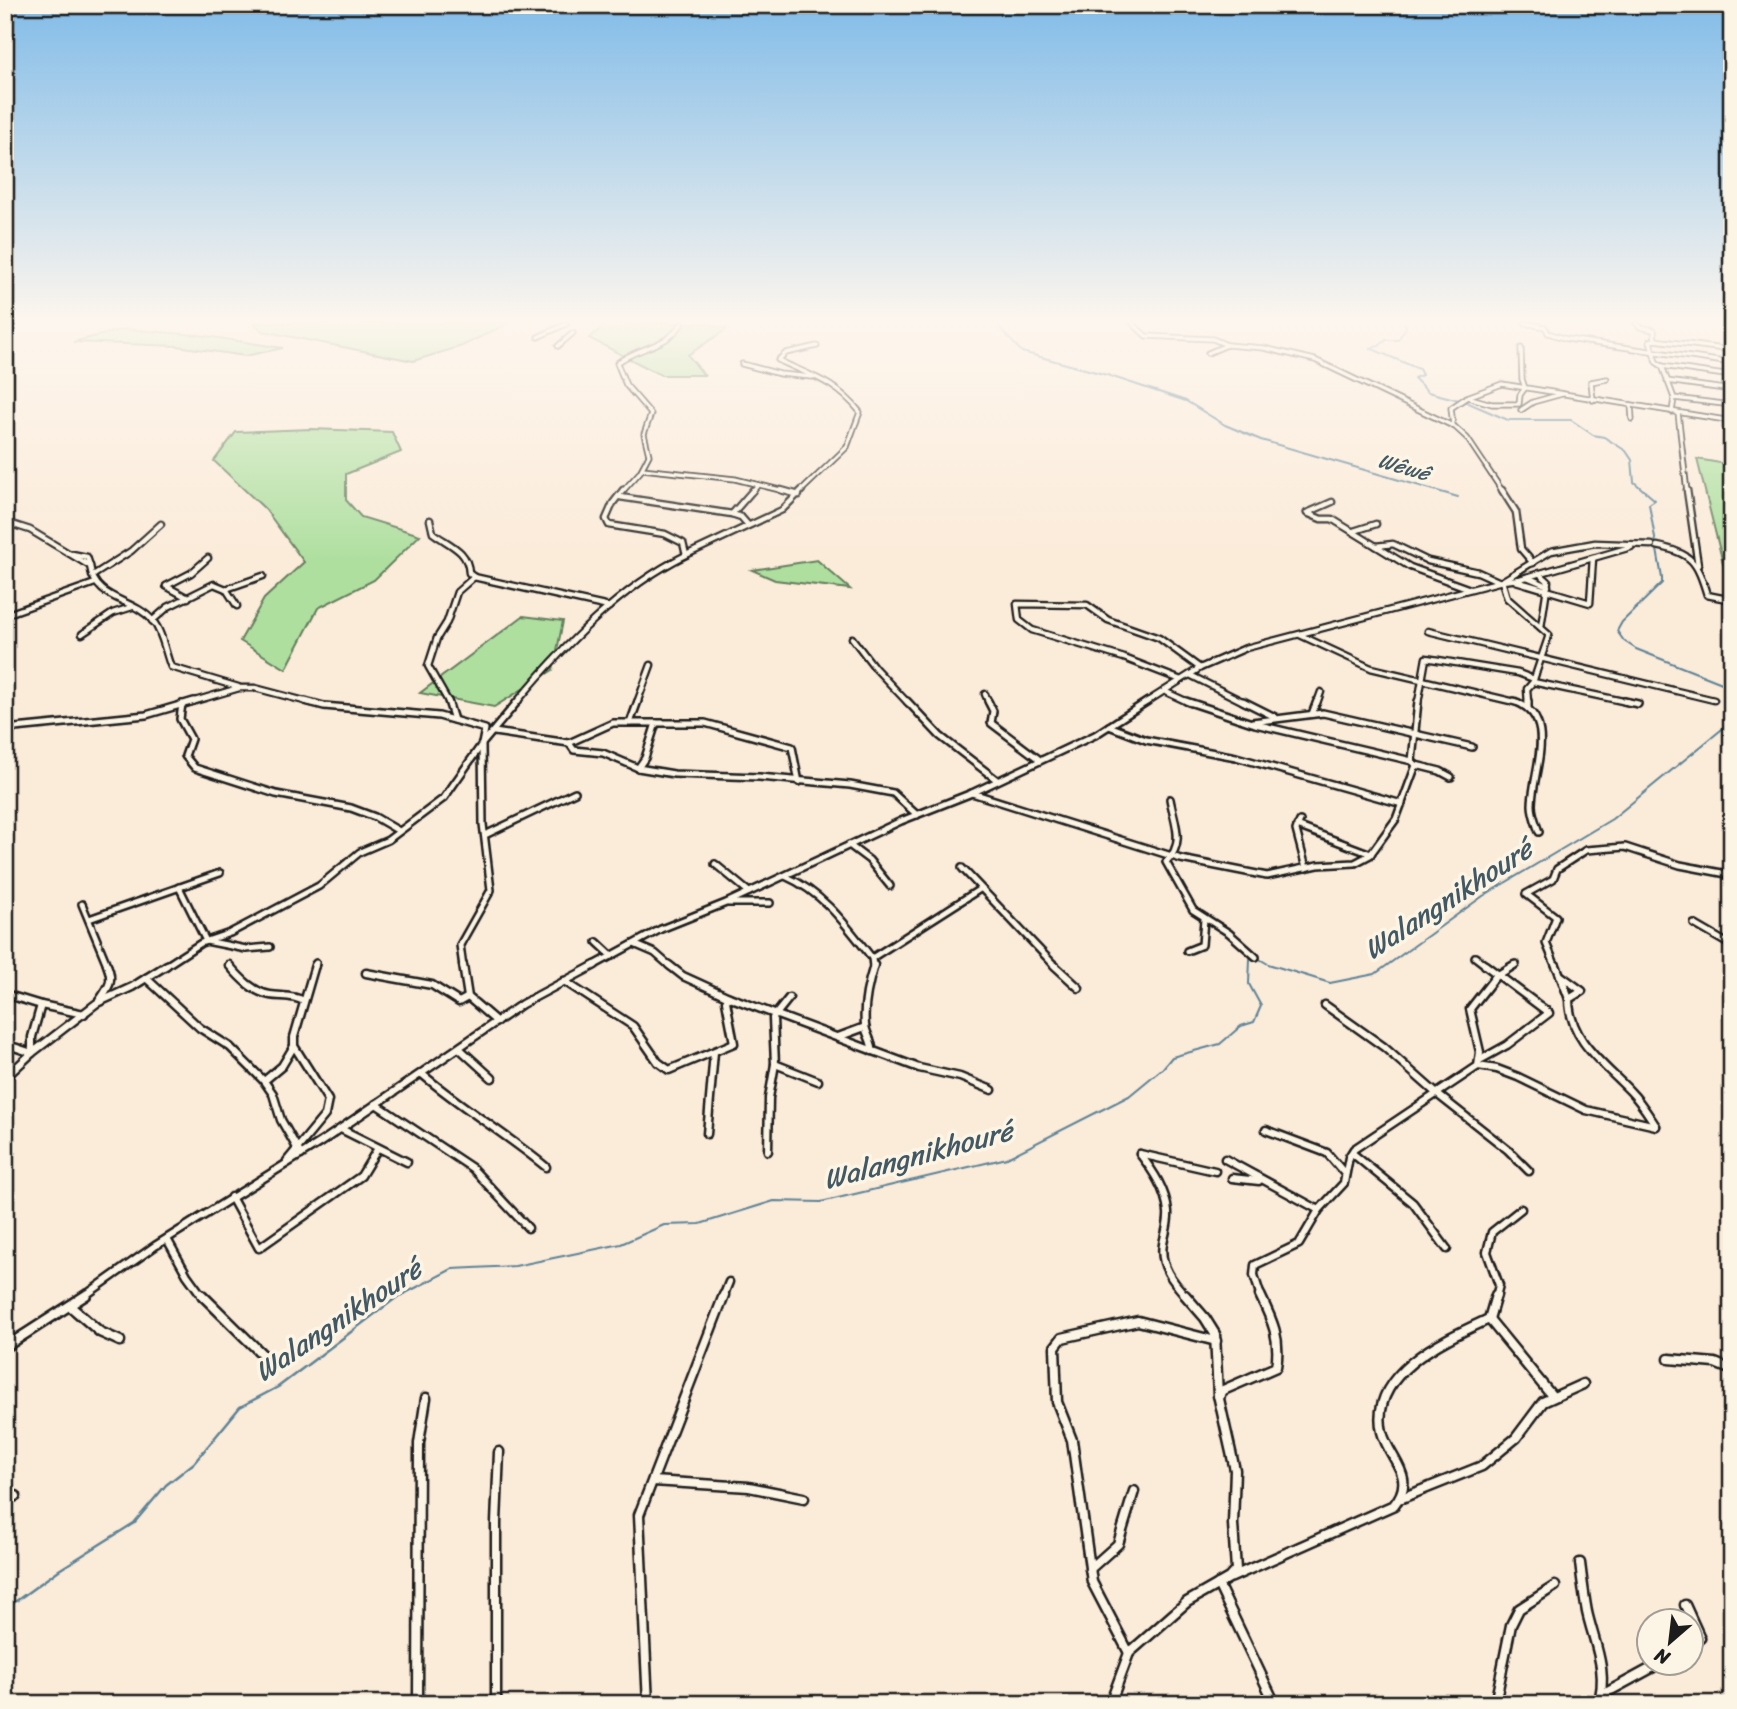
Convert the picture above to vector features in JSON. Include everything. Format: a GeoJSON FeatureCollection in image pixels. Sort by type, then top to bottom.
{"type":"FeatureCollection","features":[{"type":"Feature","properties":{"kind":"street"},"geometry":{"type":"LineString","coordinates":[[641,403],[651,414],[644,434],[649,455],[642,469],[607,510],[606,519],[609,524],[665,534],[683,543],[686,555]]}},
{"type":"Feature","properties":{"kind":"street"},"geometry":{"type":"LineString","coordinates":[[97,1003],[146,978],[206,941],[230,933],[319,886],[359,852],[388,840],[444,798],[482,744],[546,667],[609,607],[660,568],[782,510],[799,495],[847,447],[860,412],[851,403]]}},
{"type":"Feature","properties":{"kind":"street"},"geometry":{"type":"LineString","coordinates":[[1406,403],[1453,425],[1467,438],[1516,512],[1521,549],[1533,563]]}},
{"type":"Feature","properties":{"kind":"street"},"geometry":{"type":"LineString","coordinates":[[1453,425],[1451,408],[1459,403]]}},
{"type":"Feature","properties":{"kind":"street"},"geometry":{"type":"LineString","coordinates":[[1488,403],[1520,403]]}},
{"type":"Feature","properties":{"kind":"street"},"geometry":{"type":"LineString","coordinates":[[1521,410],[1532,403]]}},
{"type":"Feature","properties":{"kind":"street"},"geometry":{"type":"LineString","coordinates":[[1614,403],[1732,421]]}},
{"type":"Feature","properties":{"kind":"street"},"geometry":{"type":"LineString","coordinates":[[1674,403],[1698,565],[1707,595],[1732,600]]}},
{"type":"Feature","properties":{"kind":"street"},"geometry":{"type":"LineString","coordinates":[[1713,403],[1732,405]]}},
{"type":"Feature","properties":{"kind":"street"},"geometry":{"type":"LineString","coordinates":[[1631,405],[1632,419]]}},
{"type":"Feature","properties":{"kind":"street"},"geometry":{"type":"LineString","coordinates":[[642,469],[735,479],[799,495]]}},
{"type":"Feature","properties":{"kind":"street"},"geometry":{"type":"LineString","coordinates":[[732,514],[758,485]]}},
{"type":"Feature","properties":{"kind":"street"},"geometry":{"type":"LineString","coordinates":[[620,497],[732,514],[741,517],[748,525]]}},
{"type":"Feature","properties":{"kind":"street"},"geometry":{"type":"LineString","coordinates":[[1332,502],[1307,513],[1321,519],[1332,519],[1410,567],[1471,589]]}},
{"type":"Feature","properties":{"kind":"street"},"geometry":{"type":"LineString","coordinates":[[430,520],[433,533],[466,555],[470,563],[469,573],[474,577],[609,607]]}},
{"type":"Feature","properties":{"kind":"street"},"geometry":{"type":"LineString","coordinates":[[5,522],[30,530],[44,541],[90,566],[95,583],[111,598],[132,607],[152,621],[171,667],[239,688]]}},
{"type":"Feature","properties":{"kind":"street"},"geometry":{"type":"LineString","coordinates":[[92,576],[131,551],[161,524]]}},
{"type":"Feature","properties":{"kind":"street"},"geometry":{"type":"LineString","coordinates":[[1354,531],[1376,524]]}},
{"type":"Feature","properties":{"kind":"street"},"geometry":{"type":"LineString","coordinates":[[5,1347],[231,1197],[341,1129],[522,1004],[661,929],[726,903],[849,845],[972,793],[1108,726],[1200,668],[1246,648],[1501,581],[1527,577],[1624,548],[1652,545],[1595,543],[1551,551],[1501,581]]}},
{"type":"Feature","properties":{"kind":"street"},"geometry":{"type":"LineString","coordinates":[[1376,546],[1392,544],[1428,561],[1478,572],[1501,581]]}},
{"type":"Feature","properties":{"kind":"street"},"geometry":{"type":"LineString","coordinates":[[1657,545],[1680,550],[1698,565]]}},
{"type":"Feature","properties":{"kind":"street"},"geometry":{"type":"LineString","coordinates":[[1513,580],[1590,603],[1594,557]]}},
{"type":"Feature","properties":{"kind":"street"},"geometry":{"type":"LineString","coordinates":[[188,598],[166,586],[191,572],[208,558]]}},
{"type":"Feature","properties":{"kind":"street"},"geometry":{"type":"LineString","coordinates":[[1539,573],[1548,581],[1541,627]]}},
{"type":"Feature","properties":{"kind":"street"},"geometry":{"type":"LineString","coordinates":[[226,589],[263,576]]}},
{"type":"Feature","properties":{"kind":"street"},"geometry":{"type":"LineString","coordinates":[[454,720],[453,704],[432,677],[428,666],[436,650],[436,639],[448,620],[453,597],[463,583],[474,577]]}},
{"type":"Feature","properties":{"kind":"street"},"geometry":{"type":"LineString","coordinates":[[1527,577],[1548,589]]}},
{"type":"Feature","properties":{"kind":"street"},"geometry":{"type":"LineString","coordinates":[[1501,581],[1508,599],[1546,629],[1549,635],[1533,680],[1527,689],[1528,708]]}},
{"type":"Feature","properties":{"kind":"street"},"geometry":{"type":"LineString","coordinates":[[5,615],[95,583]]}},
{"type":"Feature","properties":{"kind":"street"},"geometry":{"type":"LineString","coordinates":[[152,621],[167,607],[215,584],[226,589],[237,606]]}},
{"type":"Feature","properties":{"kind":"street"},"geometry":{"type":"LineString","coordinates":[[1181,680],[1124,658],[1032,630],[1019,620],[1017,604],[1087,605],[1108,620],[1159,638],[1200,668]]}},
{"type":"Feature","properties":{"kind":"street"},"geometry":{"type":"LineString","coordinates":[[82,634],[113,613],[132,607]]}},
{"type":"Feature","properties":{"kind":"street"},"geometry":{"type":"LineString","coordinates":[[1428,631],[1714,700]]}},
{"type":"Feature","properties":{"kind":"street"},"geometry":{"type":"LineString","coordinates":[[1300,635],[1371,668],[1518,702],[1528,708],[1541,725],[1542,745],[1532,805],[1539,832]]}},
{"type":"Feature","properties":{"kind":"street"},"geometry":{"type":"LineString","coordinates":[[852,638],[875,668],[940,736],[997,780]]}},
{"type":"Feature","properties":{"kind":"street"},"geometry":{"type":"LineString","coordinates":[[972,793],[1173,857],[1273,877],[1306,868],[1358,862],[1379,846],[1402,804],[1414,763],[1419,692],[1424,681],[1428,657],[1518,674],[1533,680],[1638,704]]}},
{"type":"Feature","properties":{"kind":"street"},"geometry":{"type":"LineString","coordinates":[[630,723],[651,665]]}},
{"type":"Feature","properties":{"kind":"street"},"geometry":{"type":"LineString","coordinates":[[1189,675],[1275,717]]}},
{"type":"Feature","properties":{"kind":"street"},"geometry":{"type":"LineString","coordinates":[[212,693],[217,681]]}},
{"type":"Feature","properties":{"kind":"street"},"geometry":{"type":"LineString","coordinates":[[5,730],[146,715],[212,693],[255,688],[324,706],[439,716],[493,732],[569,743],[613,723],[705,723],[792,747],[800,782]]}},
{"type":"Feature","properties":{"kind":"street"},"geometry":{"type":"LineString","coordinates":[[1164,691],[1198,709],[1414,763],[1440,771],[1451,778]]}},
{"type":"Feature","properties":{"kind":"street"},"geometry":{"type":"LineString","coordinates":[[1312,714],[1321,692]]}},
{"type":"Feature","properties":{"kind":"street"},"geometry":{"type":"LineString","coordinates":[[985,694],[993,711],[991,723],[1040,760]]}},
{"type":"Feature","properties":{"kind":"street"},"geometry":{"type":"LineString","coordinates":[[182,704],[180,719],[191,738],[185,756],[195,768],[276,794],[351,808],[375,817],[399,831]]}},
{"type":"Feature","properties":{"kind":"street"},"geometry":{"type":"LineString","coordinates":[[1249,723],[1275,717],[1323,713],[1472,747]]}},
{"type":"Feature","properties":{"kind":"street"},"geometry":{"type":"LineString","coordinates":[[638,768],[645,758],[656,723]]}},
{"type":"Feature","properties":{"kind":"street"},"geometry":{"type":"LineString","coordinates":[[1108,726],[1128,736],[1209,751],[1311,775],[1402,804]]}},
{"type":"Feature","properties":{"kind":"street"},"geometry":{"type":"LineString","coordinates":[[485,729],[482,744],[485,835],[491,890],[460,945],[468,997],[497,1022]]}},
{"type":"Feature","properties":{"kind":"street"},"geometry":{"type":"LineString","coordinates":[[569,743],[574,750],[603,753],[638,768],[674,774],[759,777],[850,785],[893,793],[917,815]]}},
{"type":"Feature","properties":{"kind":"street"},"geometry":{"type":"LineString","coordinates":[[485,835],[575,792]]}},
{"type":"Feature","properties":{"kind":"street"},"geometry":{"type":"LineString","coordinates":[[1170,799],[1181,841],[1173,857],[1166,862],[1194,910],[1228,933],[1256,957]]}},
{"type":"Feature","properties":{"kind":"street"},"geometry":{"type":"LineString","coordinates":[[1306,868],[1298,823],[1371,854]]}},
{"type":"Feature","properties":{"kind":"street"},"geometry":{"type":"LineString","coordinates":[[849,845],[869,860],[890,886]]}},
{"type":"Feature","properties":{"kind":"street"},"geometry":{"type":"LineString","coordinates":[[1479,1063],[1518,1077],[1586,1110],[1656,1126],[1640,1102],[1578,1034],[1569,1015],[1569,999],[1546,943],[1556,917],[1527,894],[1553,879],[1557,869],[1586,850],[1626,848],[1680,865],[1732,875]]}},
{"type":"Feature","properties":{"kind":"street"},"geometry":{"type":"LineString","coordinates":[[1169,866],[1181,859]]}},
{"type":"Feature","properties":{"kind":"street"},"geometry":{"type":"LineString","coordinates":[[715,864],[749,892]]}},
{"type":"Feature","properties":{"kind":"street"},"geometry":{"type":"LineString","coordinates":[[962,868],[1079,988]]}},
{"type":"Feature","properties":{"kind":"street"},"geometry":{"type":"LineString","coordinates":[[89,919],[220,873]]}},
{"type":"Feature","properties":{"kind":"street"},"geometry":{"type":"LineString","coordinates":[[783,876],[804,882],[823,897],[872,958],[874,965],[867,985],[864,1027],[873,1044],[872,1051]]}},
{"type":"Feature","properties":{"kind":"street"},"geometry":{"type":"LineString","coordinates":[[179,887],[206,941]]}},
{"type":"Feature","properties":{"kind":"street"},"geometry":{"type":"LineString","coordinates":[[872,958],[980,889]]}},
{"type":"Feature","properties":{"kind":"street"},"geometry":{"type":"LineString","coordinates":[[726,903],[770,903]]}},
{"type":"Feature","properties":{"kind":"street"},"geometry":{"type":"LineString","coordinates":[[5,1078],[32,1053],[97,1003],[110,986],[112,977],[82,904]]}},
{"type":"Feature","properties":{"kind":"street"},"geometry":{"type":"LineString","coordinates":[[1187,951],[1202,946],[1204,919]]}},
{"type":"Feature","properties":{"kind":"street"},"geometry":{"type":"LineString","coordinates":[[1694,924],[1732,946]]}},
{"type":"Feature","properties":{"kind":"street"},"geometry":{"type":"LineString","coordinates":[[206,941],[258,951],[270,947]]}},
{"type":"Feature","properties":{"kind":"street"},"geometry":{"type":"LineString","coordinates":[[597,942],[612,956]]}},
{"type":"Feature","properties":{"kind":"street"},"geometry":{"type":"LineString","coordinates":[[634,944],[655,953],[682,976],[729,997],[804,1027],[992,1090]]}},
{"type":"Feature","properties":{"kind":"street"},"geometry":{"type":"LineString","coordinates":[[1219,1399],[1221,1391],[1234,1381],[1266,1374],[1276,1367],[1279,1344],[1272,1317],[1253,1273],[1255,1265],[1299,1244],[1319,1210],[1344,1184],[1354,1149],[1479,1063],[1500,1052],[1509,1042],[1549,1013],[1475,957]]}},
{"type":"Feature","properties":{"kind":"street"},"geometry":{"type":"LineString","coordinates":[[299,1153],[325,1115],[327,1101],[319,1083],[295,1046],[294,1037],[316,963]]}},
{"type":"Feature","properties":{"kind":"street"},"geometry":{"type":"LineString","coordinates":[[1479,1063],[1470,1009],[1499,974],[1516,964]]}},
{"type":"Feature","properties":{"kind":"street"},"geometry":{"type":"LineString","coordinates":[[229,965],[254,989],[271,995],[289,994],[304,1001]]}},
{"type":"Feature","properties":{"kind":"street"},"geometry":{"type":"LineString","coordinates":[[366,973],[432,985],[459,1002],[468,997]]}},
{"type":"Feature","properties":{"kind":"street"},"geometry":{"type":"LineString","coordinates":[[1560,975],[1582,991],[1569,999]]}},
{"type":"Feature","properties":{"kind":"street"},"geometry":{"type":"LineString","coordinates":[[146,978],[200,1028],[230,1047],[264,1081],[274,1094],[281,1121],[299,1153]]}},
{"type":"Feature","properties":{"kind":"street"},"geometry":{"type":"LineString","coordinates":[[564,981],[633,1026],[658,1062],[669,1070],[734,1043],[726,1001],[729,997]]}},
{"type":"Feature","properties":{"kind":"street"},"geometry":{"type":"LineString","coordinates":[[110,986],[115,995]]}},
{"type":"Feature","properties":{"kind":"street"},"geometry":{"type":"LineString","coordinates":[[5,994],[84,1014]]}},
{"type":"Feature","properties":{"kind":"street"},"geometry":{"type":"LineString","coordinates":[[768,1151],[769,1098],[775,1064],[774,1014],[789,998]]}},
{"type":"Feature","properties":{"kind":"street"},"geometry":{"type":"LineString","coordinates":[[32,1053],[32,1037],[41,1005]]}},
{"type":"Feature","properties":{"kind":"street"},"geometry":{"type":"LineString","coordinates":[[1325,1006],[1384,1047],[1437,1094],[1508,1150],[1529,1171]]}},
{"type":"Feature","properties":{"kind":"street"},"geometry":{"type":"LineString","coordinates":[[838,1037],[864,1027]]}},
{"type":"Feature","properties":{"kind":"street"},"geometry":{"type":"LineString","coordinates":[[5,1044],[32,1053]]}},
{"type":"Feature","properties":{"kind":"street"},"geometry":{"type":"LineString","coordinates":[[264,1081],[282,1066],[295,1046]]}},
{"type":"Feature","properties":{"kind":"street"},"geometry":{"type":"LineString","coordinates":[[460,1048],[492,1077]]}},
{"type":"Feature","properties":{"kind":"street"},"geometry":{"type":"LineString","coordinates":[[707,1134],[714,1052]]}},
{"type":"Feature","properties":{"kind":"street"},"geometry":{"type":"LineString","coordinates":[[775,1064],[818,1081]]}},
{"type":"Feature","properties":{"kind":"street"},"geometry":{"type":"LineString","coordinates":[[422,1074],[449,1097],[505,1132],[546,1167]]}},
{"type":"Feature","properties":{"kind":"street"},"geometry":{"type":"LineString","coordinates":[[376,1104],[472,1168],[528,1228]]}},
{"type":"Feature","properties":{"kind":"street"},"geometry":{"type":"LineString","coordinates":[[341,1129],[407,1162]]}},
{"type":"Feature","properties":{"kind":"street"},"geometry":{"type":"LineString","coordinates":[[1266,1129],[1326,1153],[1345,1174]]}},
{"type":"Feature","properties":{"kind":"street"},"geometry":{"type":"LineString","coordinates":[[231,1197],[259,1248],[360,1176],[378,1149]]}},
{"type":"Feature","properties":{"kind":"street"},"geometry":{"type":"LineString","coordinates":[[1352,1153],[1360,1164],[1386,1179],[1425,1213],[1447,1249]]}},
{"type":"Feature","properties":{"kind":"street"},"geometry":{"type":"LineString","coordinates":[[1215,1171],[1140,1154],[1155,1172],[1168,1213],[1162,1255],[1185,1296],[1212,1327],[1218,1349],[1216,1387],[1235,1470],[1233,1524],[1236,1570],[1229,1578]]}},
{"type":"Feature","properties":{"kind":"street"},"geometry":{"type":"LineString","coordinates":[[1225,1159],[1243,1172],[1303,1198],[1319,1210]]}},
{"type":"Feature","properties":{"kind":"street"},"geometry":{"type":"LineString","coordinates":[[1232,1178],[1266,1182]]}},
{"type":"Feature","properties":{"kind":"street"},"geometry":{"type":"LineString","coordinates":[[1402,1498],[1404,1484],[1401,1471],[1382,1434],[1381,1424],[1386,1399],[1394,1381],[1430,1350],[1489,1319],[1499,1285],[1487,1252],[1492,1232],[1521,1209]]}},
{"type":"Feature","properties":{"kind":"street"},"geometry":{"type":"LineString","coordinates":[[167,1239],[179,1267],[206,1302],[270,1362]]}},
{"type":"Feature","properties":{"kind":"street"},"geometry":{"type":"LineString","coordinates":[[648,1704],[639,1515],[729,1282]]}},
{"type":"Feature","properties":{"kind":"street"},"geometry":{"type":"LineString","coordinates":[[70,1306],[100,1332],[120,1341]]}},
{"type":"Feature","properties":{"kind":"street"},"geometry":{"type":"LineString","coordinates":[[1489,1319],[1552,1396]]}},
{"type":"Feature","properties":{"kind":"street"},"geometry":{"type":"LineString","coordinates":[[1129,1653],[1092,1582],[1072,1440],[1057,1402],[1055,1347],[1062,1338],[1138,1321],[1216,1341]]}},
{"type":"Feature","properties":{"kind":"street"},"geometry":{"type":"LineString","coordinates":[[1669,1359],[1716,1363],[1732,1370]]}},
{"type":"Feature","properties":{"kind":"street"},"geometry":{"type":"LineString","coordinates":[[1110,1704],[1129,1653],[1187,1602],[1229,1578],[1394,1505],[1402,1498],[1482,1466],[1516,1438],[1543,1402],[1583,1384]]}},
{"type":"Feature","properties":{"kind":"street"},"geometry":{"type":"LineString","coordinates":[[418,1704],[419,1443],[426,1398]]}},
{"type":"Feature","properties":{"kind":"street"},"geometry":{"type":"LineString","coordinates":[[496,1704],[496,1524],[499,1452]]}},
{"type":"Feature","properties":{"kind":"street"},"geometry":{"type":"LineString","coordinates":[[653,1481],[749,1487],[804,1498]]}},
{"type":"Feature","properties":{"kind":"street"},"geometry":{"type":"LineString","coordinates":[[1090,1569],[1118,1544],[1134,1492]]}},
{"type":"Feature","properties":{"kind":"street"},"geometry":{"type":"LineString","coordinates":[[5,1500],[16,1496]]}},
{"type":"Feature","properties":{"kind":"street"},"geometry":{"type":"LineString","coordinates":[[1580,1563],[1586,1608],[1601,1667],[1600,1700]]}},
{"type":"Feature","properties":{"kind":"street"},"geometry":{"type":"LineString","coordinates":[[1218,1584],[1275,1704]]}},
{"type":"Feature","properties":{"kind":"street"},"geometry":{"type":"LineString","coordinates":[[1495,1704],[1511,1625],[1519,1609],[1555,1586]]}},
{"type":"Feature","properties":{"kind":"street"},"geometry":{"type":"LineString","coordinates":[[1600,1700],[1636,1678]]}},
{"type":"Feature","properties":{"kind":"green space"},"geometry":{"type":"Polygon","coordinates":[[[311,429],[392,432],[401,452],[346,474],[346,500],[361,517],[420,535],[374,580],[318,608],[286,669],[240,641],[264,599],[304,562],[265,509],[214,461],[236,432],[311,429]]]}},
{"type":"Feature","properties":{"kind":"green space"},"geometry":{"type":"Polygon","coordinates":[[[1697,459],[1732,465],[1732,584],[1728,583],[1697,459]]]}},
{"type":"Feature","properties":{"kind":"green space"},"geometry":{"type":"Polygon","coordinates":[[[817,560],[850,589],[775,580],[752,570],[817,560]]]}},
{"type":"Feature","properties":{"kind":"green space"},"geometry":{"type":"Polygon","coordinates":[[[523,616],[563,621],[553,670],[494,707],[420,693],[523,616]]]}},
{"type":"Feature","properties":{"kind":"waterway","name":"Wêwê"},"geometry":{"type":"LineString","coordinates":[[1189,403],[1225,425],[1261,440],[1458,497]]}},
{"type":"Feature","properties":{"kind":"waterway","name":"Walangnikhouré"},"geometry":{"type":"LineString","coordinates":[[1468,403],[1508,420],[1571,420],[1593,435],[1604,437],[1626,451],[1632,460],[1634,482],[1655,500],[1649,504],[1662,583],[1622,622],[1617,631],[1624,641],[1636,649],[1732,687]]}},
{"type":"Feature","properties":{"kind":"waterway","name":"Walangnikhouré"},"geometry":{"type":"LineString","coordinates":[[398,1297],[452,1269],[515,1266],[621,1244],[664,1225],[700,1224],[774,1201],[821,1202],[1007,1158],[1129,1096],[1163,1068],[1172,1057],[1220,1044],[1241,1026],[1254,1022],[1261,1006],[1249,984],[1250,959],[1256,957],[1268,964],[1330,983],[1375,974],[1483,896],[1612,819],[1732,721]]}},
{"type":"Feature","properties":{"kind":"waterway","name":"Walangnikhouré"},"geometry":{"type":"LineString","coordinates":[[5,1609],[59,1570],[134,1523],[166,1485],[194,1463],[240,1407],[278,1387],[400,1295]]}}]}
